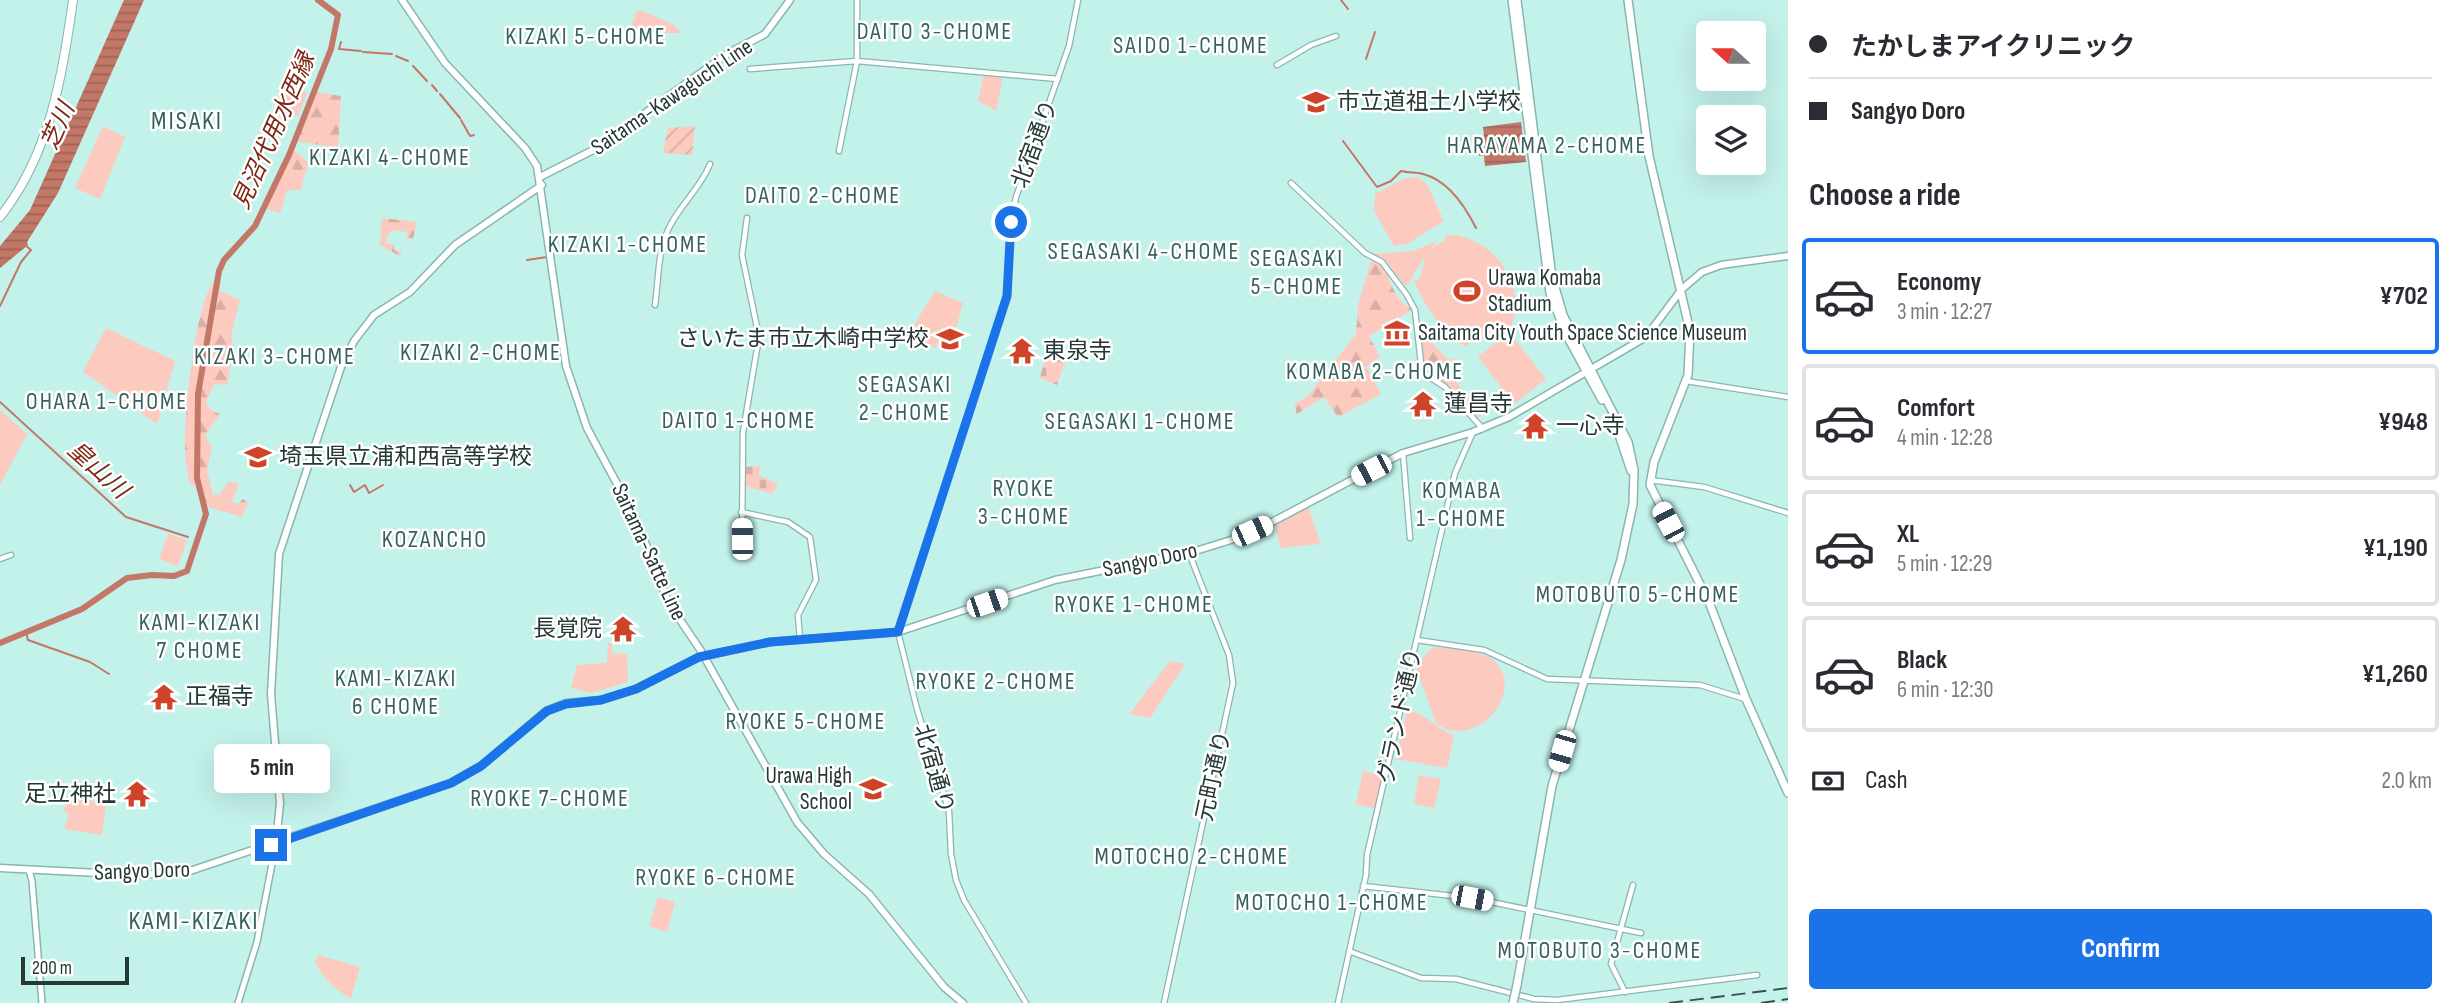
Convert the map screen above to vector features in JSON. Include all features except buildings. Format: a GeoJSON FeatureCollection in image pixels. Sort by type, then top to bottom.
{"type":"FeatureCollection","features":[{"type":"Feature","properties":{"kind":"highway"},"geometry":{"type":"LineString","coordinates":[[0,215],[27,168],[49,115],[60,71],[71,0]]}},
{"type":"Feature","properties":{"kind":"highway"},"geometry":{"type":"LineString","coordinates":[[1511,0],[1544,264],[1558,316],[1588,370]]}},
{"type":"Feature","properties":{"kind":"highway"},"geometry":{"type":"LineString","coordinates":[[1515,1003],[1552,786],[1629,530],[1633,475],[1616,426],[1563,315],[1552,277],[1517,0]]}},
{"type":"Feature","properties":{"kind":"highway"},"geometry":{"type":"LineString","coordinates":[[1628,0],[1649,156],[1690,331],[1686,381],[1654,462],[1650,480],[1653,495],[1709,602],[1746,699],[1788,793]]}},
{"type":"Feature","properties":{"kind":"highway"},"geometry":{"type":"LineString","coordinates":[[1633,475],[1650,480]]}},
{"type":"Feature","properties":{"kind":"main road","name":"Saitama-Satte Line"},"geometry":{"type":"LineString","coordinates":[[402,0],[451,70],[530,154],[541,181],[561,346],[579,409],[637,521],[667,602],[704,656],[793,817],[824,854],[869,894],[944,986],[963,1003]]}},
{"type":"Feature","properties":{"kind":"main road","name":"Saitama-Kawaguchi Line"},"geometry":{"type":"LineString","coordinates":[[276,843],[280,803],[271,694],[279,554],[285,528],[320,437],[341,368],[355,341],[374,316],[410,292],[460,240],[541,181],[597,148],[727,54],[765,34],[790,0]]}},
{"type":"Feature","properties":{"kind":"main road","name":"Sangyo Doro"},"geometry":{"type":"LineString","coordinates":[[0,869],[173,874],[198,869],[451,783],[481,766],[547,711],[566,704],[601,700],[627,692],[704,656],[760,644],[898,632],[1055,580],[1189,553],[1231,540],[1272,522],[1403,453],[1483,429],[1509,417],[1646,337],[1682,289],[1702,272],[1721,265],[1788,256]]}},
{"type":"Feature","properties":{"kind":"main road"},"geometry":{"type":"LineString","coordinates":[[238,1003],[257,942],[276,843]]}},
{"type":"Feature","properties":{"kind":"main road"},"geometry":{"type":"LineString","coordinates":[[29,870],[40,1003]]}},
{"type":"Feature","properties":{"kind":"street"},"geometry":{"type":"LineString","coordinates":[[839,151],[857,61],[857,0]]}},
{"type":"Feature","properties":{"kind":"street","name":"北宿通り"},"geometry":{"type":"LineString","coordinates":[[1026,1003],[964,900],[956,880],[951,854],[950,811],[917,709],[898,632],[1007,296],[1010,231],[1016,197],[1058,79],[1072,34],[1078,0]]}},
{"type":"Feature","properties":{"kind":"street"},"geometry":{"type":"LineString","coordinates":[[1277,65],[1311,45],[1336,36]]}},
{"type":"Feature","properties":{"kind":"street"},"geometry":{"type":"LineString","coordinates":[[750,69],[857,61],[1058,79]]}},
{"type":"Feature","properties":{"kind":"street"},"geometry":{"type":"LineString","coordinates":[[655,306],[665,238],[710,164]]}},
{"type":"Feature","properties":{"kind":"street"},"geometry":{"type":"LineString","coordinates":[[1290,183],[1365,253],[1382,262],[1412,302],[1422,372],[1445,387],[1483,429]]}},
{"type":"Feature","properties":{"kind":"street"},"geometry":{"type":"LineString","coordinates":[[742,539],[745,419],[759,337],[742,255],[747,218]]}},
{"type":"Feature","properties":{"kind":"street"},"geometry":{"type":"LineString","coordinates":[[1686,381],[1788,397]]}},
{"type":"Feature","properties":{"kind":"street","name":"グランド通り"},"geometry":{"type":"LineString","coordinates":[[1338,1003],[1367,855],[1457,465],[1467,450],[1473,432]]}},
{"type":"Feature","properties":{"kind":"street"},"geometry":{"type":"LineString","coordinates":[[1403,453],[1410,538]]}},
{"type":"Feature","properties":{"kind":"street"},"geometry":{"type":"LineString","coordinates":[[1650,480],[1704,487],[1788,513]]}},
{"type":"Feature","properties":{"kind":"street"},"geometry":{"type":"LineString","coordinates":[[741,512],[788,523],[810,537],[816,580],[798,615],[800,640]]}},
{"type":"Feature","properties":{"kind":"street","name":"元町通り"},"geometry":{"type":"LineString","coordinates":[[1164,1003],[1233,683],[1229,655],[1189,553]]}},
{"type":"Feature","properties":{"kind":"street"},"geometry":{"type":"LineString","coordinates":[[0,559],[10,555]]}},
{"type":"Feature","properties":{"kind":"street"},"geometry":{"type":"LineString","coordinates":[[1417,640],[1476,647],[1540,677],[1700,685],[1746,699]]}},
{"type":"Feature","properties":{"kind":"street"},"geometry":{"type":"LineString","coordinates":[[1625,992],[1611,964],[1633,885]]}},
{"type":"Feature","properties":{"kind":"street"},"geometry":{"type":"LineString","coordinates":[[1363,886],[1472,898],[1641,933]]}},
{"type":"Feature","properties":{"kind":"street"},"geometry":{"type":"LineString","coordinates":[[1349,951],[1421,978],[1460,980],[1534,999],[1557,1000],[1757,975]]}},
{"type":"Feature","properties":{"kind":"green space"},"geometry":{"type":"Polygon","coordinates":[[[640,10],[673,24],[682,33],[655,33],[655,29],[631,27],[636,12],[640,10]]]}},
{"type":"Feature","properties":{"kind":"green space"},"geometry":{"type":"Polygon","coordinates":[[[984,74],[1003,75],[996,111],[978,101],[984,74]]]}},
{"type":"Feature","properties":{"kind":"green space"},"geometry":{"type":"Polygon","coordinates":[[[283,84],[307,93],[298,116],[275,108],[283,84]]]}},
{"type":"Feature","properties":{"kind":"green space"},"geometry":{"type":"Polygon","coordinates":[[[315,92],[341,96],[338,148],[297,141],[294,150],[309,163],[304,177],[285,164],[315,92]]]}},
{"type":"Feature","properties":{"kind":"green space"},"geometry":{"type":"Polygon","coordinates":[[[103,126],[125,137],[100,199],[75,188],[103,126]]]}},
{"type":"Feature","properties":{"kind":"green space"},"geometry":{"type":"Polygon","coordinates":[[[695,126],[692,155],[663,153],[668,128],[695,126]]]}},
{"type":"Feature","properties":{"kind":"green space"},"geometry":{"type":"Polygon","coordinates":[[[285,164],[304,177],[301,190],[287,190],[280,213],[264,208],[285,164]]]}},
{"type":"Feature","properties":{"kind":"green space"},"geometry":{"type":"Polygon","coordinates":[[[1417,177],[1427,184],[1444,221],[1407,244],[1394,246],[1374,211],[1375,194],[1405,178],[1417,177]]]}},
{"type":"Feature","properties":{"kind":"green space"},"geometry":{"type":"Polygon","coordinates":[[[382,218],[417,222],[413,239],[407,237],[407,232],[395,230],[388,234],[386,243],[395,245],[394,250],[402,252],[400,256],[380,245],[382,218]]]}},
{"type":"Feature","properties":{"kind":"green space","name":"Urawa Komaba Stadium"},"geometry":{"type":"Polygon","coordinates":[[[1456,235],[1485,247],[1496,257],[1506,270],[1515,298],[1515,313],[1510,328],[1507,326],[1494,337],[1472,340],[1466,347],[1449,334],[1435,318],[1414,281],[1420,278],[1425,256],[1406,287],[1386,261],[1374,254],[1413,251],[1437,241],[1432,248],[1445,240],[1445,236],[1456,235]]]}},
{"type":"Feature","properties":{"kind":"green space"},"geometry":{"type":"Polygon","coordinates":[[[1372,259],[1384,269],[1397,296],[1412,310],[1369,336],[1380,357],[1366,367],[1381,394],[1338,417],[1324,397],[1297,414],[1294,404],[1308,396],[1356,334],[1358,305],[1372,259]]]}},
{"type":"Feature","properties":{"kind":"green space"},"geometry":{"type":"Polygon","coordinates":[[[217,280],[221,281],[220,291],[240,300],[231,336],[234,347],[227,385],[214,384],[206,402],[211,410],[220,414],[205,435],[212,448],[207,469],[213,495],[220,495],[228,482],[239,483],[232,502],[238,504],[243,499],[248,502],[242,517],[202,505],[196,487],[189,482],[186,460],[186,424],[193,353],[203,306],[217,280]]]}},
{"type":"Feature","properties":{"kind":"green space"},"geometry":{"type":"Polygon","coordinates":[[[935,291],[963,303],[951,346],[938,342],[935,348],[916,340],[911,330],[935,291]]]}},
{"type":"Feature","properties":{"kind":"green space"},"geometry":{"type":"Polygon","coordinates":[[[106,328],[175,361],[157,424],[83,372],[106,328]]]}},
{"type":"Feature","properties":{"kind":"green space"},"geometry":{"type":"Polygon","coordinates":[[[1509,332],[1546,379],[1514,404],[1478,357],[1509,332]]]}},
{"type":"Feature","properties":{"kind":"green space"},"geometry":{"type":"Polygon","coordinates":[[[1425,335],[1448,360],[1454,358],[1456,362],[1447,370],[1481,416],[1478,419],[1452,389],[1425,367],[1421,344],[1425,335]]]}},
{"type":"Feature","properties":{"kind":"green space"},"geometry":{"type":"Polygon","coordinates":[[[1046,354],[1066,359],[1057,385],[1040,378],[1046,354]]]}},
{"type":"Feature","properties":{"kind":"green space"},"geometry":{"type":"Polygon","coordinates":[[[0,410],[27,434],[0,485],[0,410]]]}},
{"type":"Feature","properties":{"kind":"green space"},"geometry":{"type":"Polygon","coordinates":[[[761,466],[758,475],[778,484],[772,494],[742,485],[743,467],[761,466]]]}},
{"type":"Feature","properties":{"kind":"green space"},"geometry":{"type":"Polygon","coordinates":[[[1308,507],[1321,544],[1280,548],[1275,524],[1308,507]]]}},
{"type":"Feature","properties":{"kind":"green space"},"geometry":{"type":"Polygon","coordinates":[[[168,534],[187,540],[178,566],[159,559],[168,534]]]}},
{"type":"Feature","properties":{"kind":"green space"},"geometry":{"type":"Polygon","coordinates":[[[608,643],[612,643],[612,653],[627,654],[628,682],[591,693],[571,688],[577,665],[607,663],[608,643]]]}},
{"type":"Feature","properties":{"kind":"green space"},"geometry":{"type":"Polygon","coordinates":[[[1435,647],[1465,650],[1487,656],[1502,672],[1505,686],[1501,701],[1493,714],[1481,724],[1467,730],[1451,730],[1436,723],[1416,668],[1429,650],[1435,647]]]}},
{"type":"Feature","properties":{"kind":"green space"},"geometry":{"type":"Polygon","coordinates":[[[1170,661],[1185,664],[1150,718],[1129,714],[1170,661]]]}},
{"type":"Feature","properties":{"kind":"green space"},"geometry":{"type":"Polygon","coordinates":[[[1407,710],[1454,735],[1447,768],[1396,759],[1407,710]]]}},
{"type":"Feature","properties":{"kind":"green space"},"geometry":{"type":"Polygon","coordinates":[[[1363,771],[1384,776],[1376,809],[1356,804],[1363,771]]]}},
{"type":"Feature","properties":{"kind":"green space"},"geometry":{"type":"Polygon","coordinates":[[[1419,775],[1441,779],[1434,808],[1414,804],[1419,775]]]}},
{"type":"Feature","properties":{"kind":"green space"},"geometry":{"type":"Polygon","coordinates":[[[71,795],[106,805],[102,835],[64,829],[69,814],[63,811],[71,795]]]}},
{"type":"Feature","properties":{"kind":"green space"},"geometry":{"type":"Polygon","coordinates":[[[658,897],[675,902],[667,932],[649,926],[658,897]]]}},
{"type":"Feature","properties":{"kind":"green space"},"geometry":{"type":"Polygon","coordinates":[[[318,955],[360,967],[351,999],[322,974],[315,962],[318,955]]]}},
{"type":"Feature","properties":{"kind":"shaded area"},"geometry":{"type":"Polygon","coordinates":[[[124,0],[144,0],[58,193],[27,242],[28,245],[0,268],[0,246],[30,210],[124,0]]]}},
{"type":"Feature","properties":{"kind":"shaded area"},"geometry":{"type":"Polygon","coordinates":[[[1521,122],[1526,162],[1485,166],[1484,156],[1479,156],[1477,149],[1485,146],[1483,127],[1521,122]]]}},
{"type":"Feature","properties":{"kind":"waterway","name":"見沼代用水西縁"},"geometry":{"type":"LineString","coordinates":[[0,643],[82,609],[127,578],[174,576],[187,571],[206,514],[197,478],[198,394],[219,271],[224,260],[255,226],[289,155],[331,49],[338,15],[318,0]]}},
{"type":"Feature","properties":{"kind":"waterway"},"geometry":{"type":"LineString","coordinates":[[1341,0],[1348,9]]}},
{"type":"Feature","properties":{"kind":"waterway"},"geometry":{"type":"LineString","coordinates":[[1366,59],[1375,32]]}},
{"type":"Feature","properties":{"kind":"waterway"},"geometry":{"type":"LineString","coordinates":[[341,42],[339,49],[361,51]]}},
{"type":"Feature","properties":{"kind":"waterway"},"geometry":{"type":"LineString","coordinates":[[363,52],[392,54]]}},
{"type":"Feature","properties":{"kind":"waterway"},"geometry":{"type":"LineString","coordinates":[[396,56],[408,61]]}},
{"type":"Feature","properties":{"kind":"waterway"},"geometry":{"type":"LineString","coordinates":[[413,66],[427,81]]}},
{"type":"Feature","properties":{"kind":"waterway"},"geometry":{"type":"LineString","coordinates":[[432,85],[437,91]]}},
{"type":"Feature","properties":{"kind":"waterway"},"geometry":{"type":"LineString","coordinates":[[440,94],[460,118]]}},
{"type":"Feature","properties":{"kind":"waterway"},"geometry":{"type":"LineString","coordinates":[[461,120],[470,136],[474,135]]}},
{"type":"Feature","properties":{"kind":"waterway"},"geometry":{"type":"LineString","coordinates":[[1343,141],[1377,187],[1391,181],[1401,171],[1432,177],[1454,195],[1476,228]]}},
{"type":"Feature","properties":{"kind":"waterway"},"geometry":{"type":"LineString","coordinates":[[0,306],[21,262],[31,250],[25,245]]}},
{"type":"Feature","properties":{"kind":"waterway"},"geometry":{"type":"LineString","coordinates":[[527,260],[547,257]]}},
{"type":"Feature","properties":{"kind":"waterway","name":"皇山川"},"geometry":{"type":"LineString","coordinates":[[0,402],[126,517],[188,537]]}},
{"type":"Feature","properties":{"kind":"waterway"},"geometry":{"type":"LineString","coordinates":[[350,485],[354,492],[365,485],[369,493],[383,485]]}},
{"type":"Feature","properties":{"kind":"waterway"},"geometry":{"type":"LineString","coordinates":[[26,633],[28,640],[90,662],[109,674]]}},
{"type":"Feature","properties":{"kind":"railway"},"geometry":{"type":"LineString","coordinates":[[1669,1003],[1788,988]]}},
{"type":"Feature","properties":{"kind":"railway"},"geometry":{"type":"LineString","coordinates":[[1761,1003],[1788,999]]}},
{"type":"Feature","properties":{"kind":"place","name":"市立道祖土小学校"},"geometry":{"type":"Point","coordinates":[1316,102]}},
{"type":"Feature","properties":{"kind":"place","name":"Urawa Komaba Stadium"},"geometry":{"type":"Point","coordinates":[1467,291]}},
{"type":"Feature","properties":{"kind":"place","name":"Saitama City Youth Space Science Museum"},"geometry":{"type":"Point","coordinates":[1397,333]}},
{"type":"Feature","properties":{"kind":"place","name":"さいたま市立木崎中学校"},"geometry":{"type":"Point","coordinates":[950,339]}},
{"type":"Feature","properties":{"kind":"place","name":"東泉寺"},"geometry":{"type":"Point","coordinates":[1022,351]}},
{"type":"Feature","properties":{"kind":"place","name":"蓮昌寺"},"geometry":{"type":"Point","coordinates":[1423,404]}},
{"type":"Feature","properties":{"kind":"place","name":"一心寺"},"geometry":{"type":"Point","coordinates":[1535,426]}},
{"type":"Feature","properties":{"kind":"place","name":"埼玉県立浦和西高等学校"},"geometry":{"type":"Point","coordinates":[258,457]}},
{"type":"Feature","properties":{"kind":"place","name":"長覚院"},"geometry":{"type":"Point","coordinates":[623,629]}},
{"type":"Feature","properties":{"kind":"place","name":"正福寺"},"geometry":{"type":"Point","coordinates":[164,697]}},
{"type":"Feature","properties":{"kind":"place","name":"Urawa High School"},"geometry":{"type":"Point","coordinates":[873,789]}},
{"type":"Feature","properties":{"kind":"place","name":"足立神社"},"geometry":{"type":"Point","coordinates":[137,794]}},
{"type":"Feature","properties":{"kind":"district","name":"DAITO 3-CHOME"},"geometry":{"type":"Point","coordinates":[935,31]}},
{"type":"Feature","properties":{"kind":"district","name":"KIZAKI 5-CHOME"},"geometry":{"type":"Point","coordinates":[586,36]}},
{"type":"Feature","properties":{"kind":"district","name":"SAIDO 1-CHOME"},"geometry":{"type":"Point","coordinates":[1191,45]}},
{"type":"Feature","properties":{"kind":"district","name":"MISAKI"},"geometry":{"type":"Point","coordinates":[187,121]}},
{"type":"Feature","properties":{"kind":"district","name":"HARAYAMA 2-CHOME"},"geometry":{"type":"Point","coordinates":[1547,145]}},
{"type":"Feature","properties":{"kind":"district","name":"KIZAKI 4-CHOME"},"geometry":{"type":"Point","coordinates":[390,157]}},
{"type":"Feature","properties":{"kind":"district","name":"DAITO 2-CHOME"},"geometry":{"type":"Point","coordinates":[823,195]}},
{"type":"Feature","properties":{"kind":"district","name":"KIZAKI 1-CHOME"},"geometry":{"type":"Point","coordinates":[628,244]}},
{"type":"Feature","properties":{"kind":"district","name":"SEGASAKI 4-CHOME"},"geometry":{"type":"Point","coordinates":[1144,251]}},
{"type":"Feature","properties":{"kind":"district","name":"SEGASAKI 5-CHOME"},"geometry":{"type":"Point","coordinates":[1297,272]}},
{"type":"Feature","properties":{"kind":"district","name":"KIZAKI 2-CHOME"},"geometry":{"type":"Point","coordinates":[481,352]}},
{"type":"Feature","properties":{"kind":"district","name":"KIZAKI 3-CHOME"},"geometry":{"type":"Point","coordinates":[275,356]}},
{"type":"Feature","properties":{"kind":"district","name":"KOMABA 2-CHOME"},"geometry":{"type":"Point","coordinates":[1375,371]}},
{"type":"Feature","properties":{"kind":"district","name":"SEGASAKI 2-CHOME"},"geometry":{"type":"Point","coordinates":[905,398]}},
{"type":"Feature","properties":{"kind":"district","name":"OHARA 1-CHOME"},"geometry":{"type":"Point","coordinates":[107,401]}},
{"type":"Feature","properties":{"kind":"district","name":"DAITO 1-CHOME"},"geometry":{"type":"Point","coordinates":[739,420]}},
{"type":"Feature","properties":{"kind":"district","name":"SEGASAKI 1-CHOME"},"geometry":{"type":"Point","coordinates":[1140,421]}},
{"type":"Feature","properties":{"kind":"district","name":"RYOKE 3-CHOME"},"geometry":{"type":"Point","coordinates":[1024,502]}},
{"type":"Feature","properties":{"kind":"district","name":"KOMABA 1-CHOME"},"geometry":{"type":"Point","coordinates":[1462,504]}},
{"type":"Feature","properties":{"kind":"district","name":"KOZANCHO"},"geometry":{"type":"Point","coordinates":[435,539]}},
{"type":"Feature","properties":{"kind":"district","name":"MOTOBUTO 5-CHOME"},"geometry":{"type":"Point","coordinates":[1638,594]}},
{"type":"Feature","properties":{"kind":"district","name":"RYOKE 1-CHOME"},"geometry":{"type":"Point","coordinates":[1134,604]}},
{"type":"Feature","properties":{"kind":"district","name":"KAMI-KIZAKI 7 CHOME"},"geometry":{"type":"Point","coordinates":[200,636]}},
{"type":"Feature","properties":{"kind":"district","name":"RYOKE 2-CHOME"},"geometry":{"type":"Point","coordinates":[996,681]}},
{"type":"Feature","properties":{"kind":"district","name":"KAMI-KIZAKI 6 CHOME"},"geometry":{"type":"Point","coordinates":[396,692]}},
{"type":"Feature","properties":{"kind":"district","name":"RYOKE 5-CHOME"},"geometry":{"type":"Point","coordinates":[806,721]}},
{"type":"Feature","properties":{"kind":"district","name":"RYOKE 7-CHOME"},"geometry":{"type":"Point","coordinates":[550,798]}},
{"type":"Feature","properties":{"kind":"district","name":"MOTOCHO 2-CHOME"},"geometry":{"type":"Point","coordinates":[1192,856]}},
{"type":"Feature","properties":{"kind":"district","name":"RYOKE 6-CHOME"},"geometry":{"type":"Point","coordinates":[716,877]}},
{"type":"Feature","properties":{"kind":"district","name":"MOTOCHO 1-CHOME"},"geometry":{"type":"Point","coordinates":[1332,902]}},
{"type":"Feature","properties":{"kind":"district","name":"KAMI-KIZAKI"},"geometry":{"type":"Point","coordinates":[194,921]}},
{"type":"Feature","properties":{"kind":"district","name":"MOTOBUTO 3-CHOME"},"geometry":{"type":"Point","coordinates":[1600,950]}},
{"type":"Feature","properties":{"kind":"route"},"geometry":{"type":"LineString","coordinates":[[271,845],[451,783],[481,766],[547,711],[574,702],[618,696],[671,673],[699,657],[770,642],[898,632],[1007,296],[1011,222]]}},
{"type":"Feature","properties":{"kind":"water label","name":"芝川"},"geometry":{"type":"Point","coordinates":[58,126]}}]}
